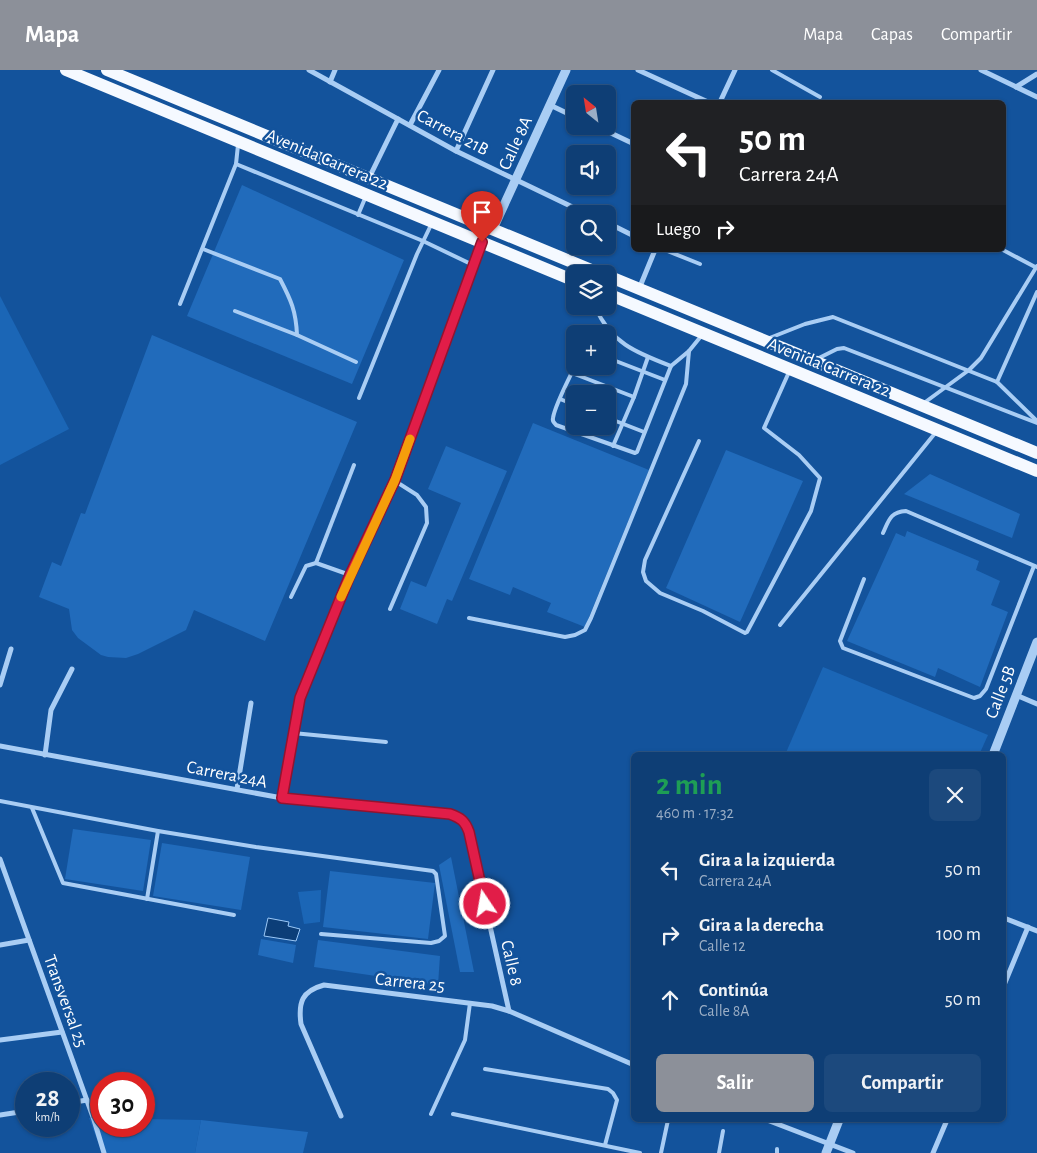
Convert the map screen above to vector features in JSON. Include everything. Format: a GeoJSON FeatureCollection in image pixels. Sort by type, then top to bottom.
{"type":"FeatureCollection","features":[{"type":"Feature","properties":{"kind":"main road","name":"Avenida Carrera 22"},"geometry":{"type":"LineString","coordinates":[[66,70],[566,277]]}},
{"type":"Feature","properties":{"kind":"main road","name":"Avenida Carrera 22"},"geometry":{"type":"LineString","coordinates":[[106,70],[579,265]]}},
{"type":"Feature","properties":{"kind":"main road","name":"Avenida Carrera 22"},"geometry":{"type":"LineString","coordinates":[[616,279],[1037,453]]}},
{"type":"Feature","properties":{"kind":"main road","name":"Avenida Carrera 22"},"geometry":{"type":"LineString","coordinates":[[616,297],[1037,471]]}},
{"type":"Feature","properties":{"kind":"street","name":"Carrera 21B"},"geometry":{"type":"LineString","coordinates":[[309,70],[456,151],[568,205]]}},
{"type":"Feature","properties":{"kind":"street"},"geometry":{"type":"LineString","coordinates":[[330,82],[335,70]]}},
{"type":"Feature","properties":{"kind":"street"},"geometry":{"type":"LineString","coordinates":[[410,125],[438,70]]}},
{"type":"Feature","properties":{"kind":"street"},"geometry":{"type":"LineString","coordinates":[[456,151],[494,70]]}},
{"type":"Feature","properties":{"kind":"street","name":"Calle 8A"},"geometry":{"type":"LineString","coordinates":[[493,229],[566,70]]}},
{"type":"Feature","properties":{"kind":"street"},"geometry":{"type":"LineString","coordinates":[[638,70],[704,100]]}},
{"type":"Feature","properties":{"kind":"street"},"geometry":{"type":"LineString","coordinates":[[721,100],[735,70]]}},
{"type":"Feature","properties":{"kind":"street"},"geometry":{"type":"LineString","coordinates":[[981,70],[1037,97]]}},
{"type":"Feature","properties":{"kind":"street"},"geometry":{"type":"LineString","coordinates":[[1016,87],[1037,74]]}},
{"type":"Feature","properties":{"kind":"street"},"geometry":{"type":"LineString","coordinates":[[550,105],[566,113]]}},
{"type":"Feature","properties":{"kind":"street"},"geometry":{"type":"LineString","coordinates":[[368,178],[398,119]]}},
{"type":"Feature","properties":{"kind":"street"},"geometry":{"type":"LineString","coordinates":[[615,135],[631,143]]}},
{"type":"Feature","properties":{"kind":"street"},"geometry":{"type":"LineString","coordinates":[[616,227],[631,234]]}},
{"type":"Feature","properties":{"kind":"street"},"geometry":{"type":"LineString","coordinates":[[282,798],[300,698],[350,575],[395,480],[482,242]]}},
{"type":"Feature","properties":{"kind":"street"},"geometry":{"type":"LineString","coordinates":[[639,289],[654,252]]}},
{"type":"Feature","properties":{"kind":"street","name":"Calle 5B"},"geometry":{"type":"LineString","coordinates":[[994,752],[1037,642]]}},
{"type":"Feature","properties":{"kind":"street"},"geometry":{"type":"LineString","coordinates":[[0,685],[11,649]]}},
{"type":"Feature","properties":{"kind":"street"},"geometry":{"type":"LineString","coordinates":[[45,755],[51,710],[72,669]]}},
{"type":"Feature","properties":{"kind":"street"},"geometry":{"type":"LineString","coordinates":[[1016,696],[1037,704]]}},
{"type":"Feature","properties":{"kind":"street"},"geometry":{"type":"LineString","coordinates":[[237,789],[251,703]]}},
{"type":"Feature","properties":{"kind":"street","name":"Carrera 24A"},"geometry":{"type":"LineString","coordinates":[[0,746],[282,798],[450,814]]}},
{"type":"Feature","properties":{"kind":"street","name":"Calle 8"},"geometry":{"type":"LineString","coordinates":[[450,814],[466,823],[469,832],[509,1011]]}},
{"type":"Feature","properties":{"kind":"street","name":"Transversal 25"},"geometry":{"type":"LineString","coordinates":[[0,859],[2,870],[87,1100],[104,1153]]}},
{"type":"Feature","properties":{"kind":"street"},"geometry":{"type":"LineString","coordinates":[[1006,919],[1037,931]]}},
{"type":"Feature","properties":{"kind":"street"},"geometry":{"type":"LineString","coordinates":[[1006,979],[1028,927]]}},
{"type":"Feature","properties":{"kind":"street"},"geometry":{"type":"LineString","coordinates":[[0,945],[29,940]]}},
{"type":"Feature","properties":{"kind":"street","name":"Carrera 25"},"geometry":{"type":"LineString","coordinates":[[341,1116],[301,1024],[299,1010],[303,999],[312,989],[324,985],[492,1006],[509,1011],[631,1064]]}},
{"type":"Feature","properties":{"kind":"street"},"geometry":{"type":"LineString","coordinates":[[0,1040],[62,1032]]}},
{"type":"Feature","properties":{"kind":"street"},"geometry":{"type":"LineString","coordinates":[[80,1101],[87,1100]]}},
{"type":"Feature","properties":{"kind":"street"},"geometry":{"type":"LineString","coordinates":[[0,1115],[15,1113]]}},
{"type":"Feature","properties":{"kind":"street"},"geometry":{"type":"LineString","coordinates":[[772,1122],[853,1153]]}},
{"type":"Feature","properties":{"kind":"street"},"geometry":{"type":"LineString","coordinates":[[826,1153],[838,1122]]}},
{"type":"Feature","properties":{"kind":"street"},"geometry":{"type":"LineString","coordinates":[[933,1153],[946,1122]]}},
{"type":"Feature","properties":{"kind":"lane"},"geometry":{"type":"LineString","coordinates":[[772,70],[820,97]]}},
{"type":"Feature","properties":{"kind":"lane"},"geometry":{"type":"LineString","coordinates":[[180,304],[236,164],[238,141]]}},
{"type":"Feature","properties":{"kind":"lane"},"geometry":{"type":"LineString","coordinates":[[236,164],[423,241],[473,265]]}},
{"type":"Feature","properties":{"kind":"lane"},"geometry":{"type":"LineString","coordinates":[[358,215],[367,194]]}},
{"type":"Feature","properties":{"kind":"lane"},"geometry":{"type":"LineString","coordinates":[[359,398],[432,222]]}},
{"type":"Feature","properties":{"kind":"lane"},"geometry":{"type":"LineString","coordinates":[[203,249],[280,279],[290,297],[296,314],[297,335]]}},
{"type":"Feature","properties":{"kind":"lane"},"geometry":{"type":"LineString","coordinates":[[921,405],[969,370],[981,358],[1037,267],[1006,251]]}},
{"type":"Feature","properties":{"kind":"lane"},"geometry":{"type":"LineString","coordinates":[[670,252],[700,264]]}},
{"type":"Feature","properties":{"kind":"lane"},"geometry":{"type":"LineString","coordinates":[[997,382],[1037,292]]}},
{"type":"Feature","properties":{"kind":"lane"},"geometry":{"type":"LineString","coordinates":[[235,311],[297,335],[356,362]]}},
{"type":"Feature","properties":{"kind":"lane"},"geometry":{"type":"LineString","coordinates":[[600,315],[620,342],[634,351],[671,366]]}},
{"type":"Feature","properties":{"kind":"lane"},"geometry":{"type":"LineString","coordinates":[[763,340],[805,324],[833,317],[997,382],[1037,422]]}},
{"type":"Feature","properties":{"kind":"lane"},"geometry":{"type":"LineString","coordinates":[[571,375],[553,419],[556,425],[635,453],[638,452],[644,432],[671,366],[689,351],[704,334]]}},
{"type":"Feature","properties":{"kind":"lane"},"geometry":{"type":"LineString","coordinates":[[813,361],[837,349],[844,348],[1037,422]]}},
{"type":"Feature","properties":{"kind":"lane"},"geometry":{"type":"LineString","coordinates":[[469,618],[565,637],[575,636],[585,630],[602,594],[686,384],[689,351]]}},
{"type":"Feature","properties":{"kind":"lane"},"geometry":{"type":"LineString","coordinates":[[613,446],[634,397],[648,357]]}},
{"type":"Feature","properties":{"kind":"lane"},"geometry":{"type":"LineString","coordinates":[[616,361],[665,380]]}},
{"type":"Feature","properties":{"kind":"lane"},"geometry":{"type":"LineString","coordinates":[[699,441],[644,560],[643,572],[646,581],[660,593],[703,611],[745,633],[811,511],[820,478],[799,455],[764,428],[790,370]]}},
{"type":"Feature","properties":{"kind":"lane"},"geometry":{"type":"LineString","coordinates":[[577,375],[634,397]]}},
{"type":"Feature","properties":{"kind":"lane"},"geometry":{"type":"LineString","coordinates":[[560,399],[566,401]]}},
{"type":"Feature","properties":{"kind":"lane"},"geometry":{"type":"LineString","coordinates":[[616,421],[644,432]]}},
{"type":"Feature","properties":{"kind":"lane"},"geometry":{"type":"LineString","coordinates":[[780,625],[937,430]]}},
{"type":"Feature","properties":{"kind":"lane"},"geometry":{"type":"LineString","coordinates":[[316,562],[354,465]]}},
{"type":"Feature","properties":{"kind":"lane"},"geometry":{"type":"LineString","coordinates":[[390,609],[427,523],[426,506],[417,496],[395,480]]}},
{"type":"Feature","properties":{"kind":"lane"},"geometry":{"type":"LineString","coordinates":[[864,579],[840,641],[843,648],[974,698],[980,696],[986,690],[1035,567],[906,511],[896,512],[889,519],[883,533]]}},
{"type":"Feature","properties":{"kind":"lane"},"geometry":{"type":"LineString","coordinates":[[292,597],[306,566],[316,562],[350,575]]}},
{"type":"Feature","properties":{"kind":"lane"},"geometry":{"type":"LineString","coordinates":[[293,733],[386,742]]}},
{"type":"Feature","properties":{"kind":"lane"},"geometry":{"type":"LineString","coordinates":[[0,801],[256,847],[433,871],[436,874],[445,936],[439,941],[431,943],[321,934]]}},
{"type":"Feature","properties":{"kind":"lane"},"geometry":{"type":"LineString","coordinates":[[32,807],[63,883],[234,915]]}},
{"type":"Feature","properties":{"kind":"lane"},"geometry":{"type":"LineString","coordinates":[[147,899],[158,830]]}},
{"type":"Feature","properties":{"kind":"lane"},"geometry":{"type":"LineString","coordinates":[[431,1114],[465,1040],[470,1002]]}},
{"type":"Feature","properties":{"kind":"lane"},"geometry":{"type":"LineString","coordinates":[[485,1070],[608,1089],[617,1100],[605,1145]]}},
{"type":"Feature","properties":{"kind":"lane"},"geometry":{"type":"LineString","coordinates":[[453,1114],[640,1153]]}},
{"type":"Feature","properties":{"kind":"lane"},"geometry":{"type":"LineString","coordinates":[[661,1153],[668,1122]]}},
{"type":"Feature","properties":{"kind":"lane"},"geometry":{"type":"LineString","coordinates":[[719,1153],[723,1130]]}},
{"type":"Feature","properties":{"kind":"shaded area"},"geometry":{"type":"Polygon","coordinates":[[[0,296],[69,429],[0,465],[0,296]]]}},
{"type":"Feature","properties":{"kind":"shaded area"},"geometry":{"type":"Polygon","coordinates":[[[823,667],[988,735],[980,752],[786,752],[823,667]]]}},
{"type":"Feature","properties":{"kind":"shaded area"},"geometry":{"type":"Polygon","coordinates":[[[321,890],[320,922],[304,924],[298,892],[321,890]]]}},
{"type":"Feature","properties":{"kind":"shaded area"},"geometry":{"type":"Polygon","coordinates":[[[268,918],[289,922],[288,926],[300,929],[296,941],[264,936],[268,918]]]}},
{"type":"Feature","properties":{"kind":"shaded area"},"geometry":{"type":"Polygon","coordinates":[[[155,1119],[201,1120],[195,1153],[102,1153],[96,1137],[155,1137],[155,1119]]]}},
{"type":"Feature","properties":{"kind":"building"},"geometry":{"type":"Polygon","coordinates":[[[242,185],[404,260],[352,384],[187,316],[242,185]]]}},
{"type":"Feature","properties":{"kind":"building"},"geometry":{"type":"Polygon","coordinates":[[[152,335],[357,422],[265,641],[194,610],[186,630],[138,654],[126,658],[108,657],[101,655],[78,638],[72,630],[69,609],[39,597],[52,562],[61,566],[81,513],[85,514],[152,335]]]}},
{"type":"Feature","properties":{"kind":"building"},"geometry":{"type":"Polygon","coordinates":[[[533,423],[649,470],[585,627],[547,612],[551,603],[513,587],[510,595],[469,579],[533,423]]]}},
{"type":"Feature","properties":{"kind":"building"},"geometry":{"type":"Polygon","coordinates":[[[446,446],[507,471],[452,601],[447,599],[437,624],[400,609],[411,581],[426,587],[461,503],[428,489],[446,446]]]}},
{"type":"Feature","properties":{"kind":"building"},"geometry":{"type":"Polygon","coordinates":[[[726,450],[803,481],[740,622],[666,588],[726,450]]]}},
{"type":"Feature","properties":{"kind":"building"},"geometry":{"type":"Polygon","coordinates":[[[930,474],[1020,514],[1012,538],[904,494],[930,474]]]}},
{"type":"Feature","properties":{"kind":"building"},"geometry":{"type":"Polygon","coordinates":[[[907,531],[979,561],[976,570],[1000,581],[991,605],[1008,612],[980,687],[938,668],[935,677],[847,641],[896,533],[905,537],[907,531]]]}},
{"type":"Feature","properties":{"kind":"building"},"geometry":{"type":"Polygon","coordinates":[[[73,829],[151,840],[143,891],[65,879],[73,829]]]}},
{"type":"Feature","properties":{"kind":"building"},"geometry":{"type":"Polygon","coordinates":[[[162,843],[250,857],[241,910],[153,896],[162,843]]]}},
{"type":"Feature","properties":{"kind":"building"},"geometry":{"type":"Polygon","coordinates":[[[451,857],[474,972],[460,972],[439,865],[451,857]]]}},
{"type":"Feature","properties":{"kind":"building"},"geometry":{"type":"Polygon","coordinates":[[[330,871],[435,883],[428,939],[323,927],[330,871]]]}},
{"type":"Feature","properties":{"kind":"building"},"geometry":{"type":"Polygon","coordinates":[[[261,939],[296,945],[293,963],[258,955],[261,939]]]}},
{"type":"Feature","properties":{"kind":"building"},"geometry":{"type":"Polygon","coordinates":[[[318,940],[440,956],[438,985],[314,967],[318,940]]]}},
{"type":"Feature","properties":{"kind":"building"},"geometry":{"type":"Polygon","coordinates":[[[201,1120],[308,1132],[303,1153],[195,1153],[201,1120]]]}},
{"type":"Feature","properties":{"kind":"slow traffic"},"geometry":{"type":"LineString","coordinates":[[341,597],[395,480],[410,439]]}},
{"type":"Feature","properties":{"kind":"route"},"geometry":{"type":"LineString","coordinates":[[482,242],[395,480],[350,575],[300,698],[282,798],[450,814],[460,818],[466,823],[469,832],[485,904]]}}]}
